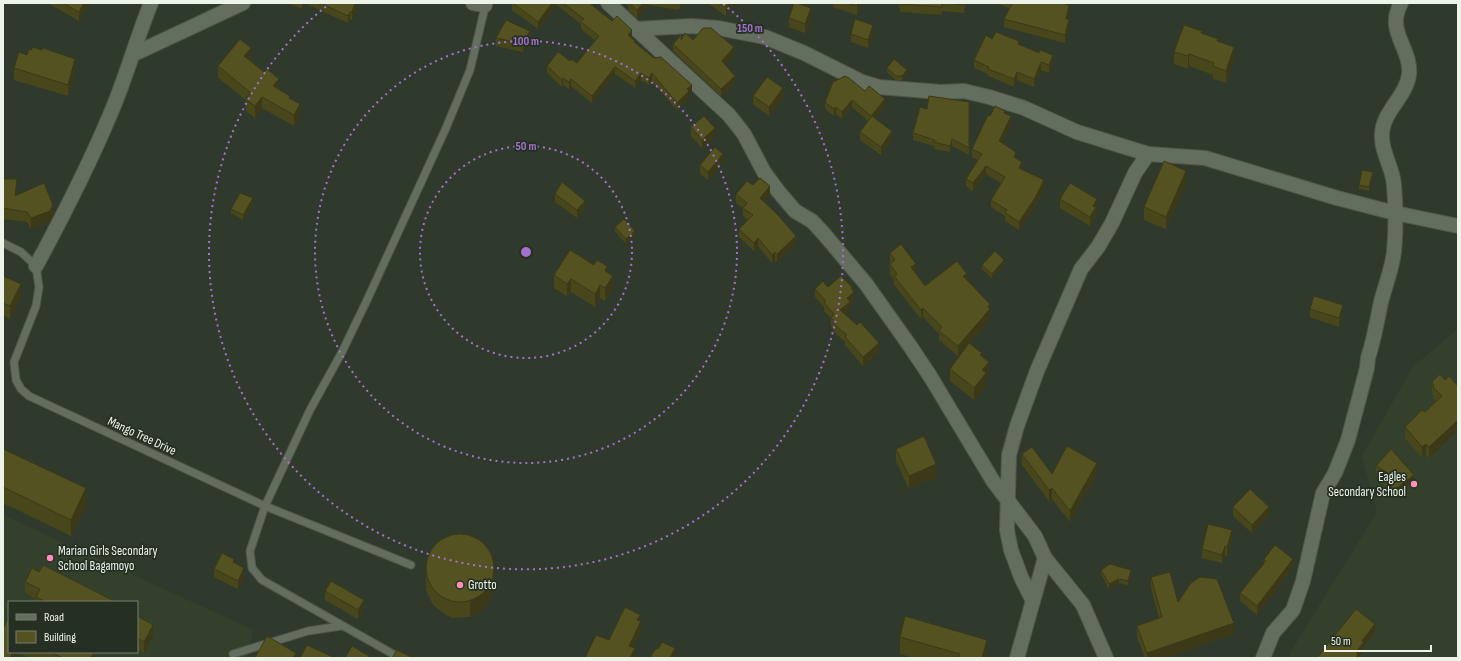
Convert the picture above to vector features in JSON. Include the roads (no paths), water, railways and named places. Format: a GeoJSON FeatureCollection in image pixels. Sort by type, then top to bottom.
{"type":"FeatureCollection","features":[{"type":"Feature","properties":{"kind":"street"},"geometry":{"type":"LineString","coordinates":[[36,266],[68,205],[111,114],[134,54],[151,3]]}},
{"type":"Feature","properties":{"kind":"street"},"geometry":{"type":"LineString","coordinates":[[134,54],[243,3]]}},
{"type":"Feature","properties":{"kind":"street"},"geometry":{"type":"LineString","coordinates":[[608,3],[729,115],[744,134],[764,172],[778,191],[795,211],[816,226],[866,284],[930,376],[994,481],[1034,536],[1045,558],[1082,605],[1106,658]]}},
{"type":"Feature","properties":{"kind":"street"},"geometry":{"type":"LineString","coordinates":[[1263,658],[1273,633],[1293,610],[1304,580],[1323,493],[1335,473],[1348,440],[1367,368],[1368,358],[1394,253],[1394,183],[1382,143],[1382,135],[1384,123],[1394,103],[1404,90],[1409,75],[1407,55],[1397,35],[1396,12],[1400,3]]}},
{"type":"Feature","properties":{"kind":"street"},"geometry":{"type":"LineString","coordinates":[[635,29],[691,26],[718,28],[765,37],[804,53],[862,82],[878,87],[940,92],[964,91],[1024,108],[1077,132],[1148,154],[1205,158],[1337,198],[1395,213],[1458,226]]}},
{"type":"Feature","properties":{"kind":"street"},"geometry":{"type":"LineString","coordinates":[[1033,601],[1021,577],[1011,550],[1007,530],[1006,499],[1009,455],[1017,426],[1042,357],[1081,269],[1105,235],[1135,173],[1148,154]]}},
{"type":"Feature","properties":{"kind":"street"},"geometry":{"type":"LineString","coordinates":[[1018,658],[1045,558]]}},
{"type":"Feature","properties":{"kind":"lane"},"geometry":{"type":"LineString","coordinates":[[400,658],[262,580],[252,568],[250,551],[265,506],[310,410],[342,352],[368,298],[446,128],[470,70],[481,4]]}},
{"type":"Feature","properties":{"kind":"lane"},"geometry":{"type":"LineString","coordinates":[[3,243],[21,252],[36,266]]}},
{"type":"Feature","properties":{"kind":"lane","name":"Mango Tree Drive"},"geometry":{"type":"LineString","coordinates":[[36,266],[39,287],[36,306],[14,362],[16,380],[21,389],[30,396],[265,506],[411,565]]}},
{"type":"Feature","properties":{"kind":"lane"},"geometry":{"type":"LineString","coordinates":[[233,654],[308,631],[341,626]]}},
{"type":"Feature","properties":{"kind":"place","name":"Eagles Secondary School"},"geometry":{"type":"Point","coordinates":[1414,484]}},
{"type":"Feature","properties":{"kind":"place","name":"Marian Girls Secondary School Bagamoyo"},"geometry":{"type":"Point","coordinates":[50,558]}},
{"type":"Feature","properties":{"kind":"place","name":"Grotto"},"geometry":{"type":"Point","coordinates":[460,585]}}]}
